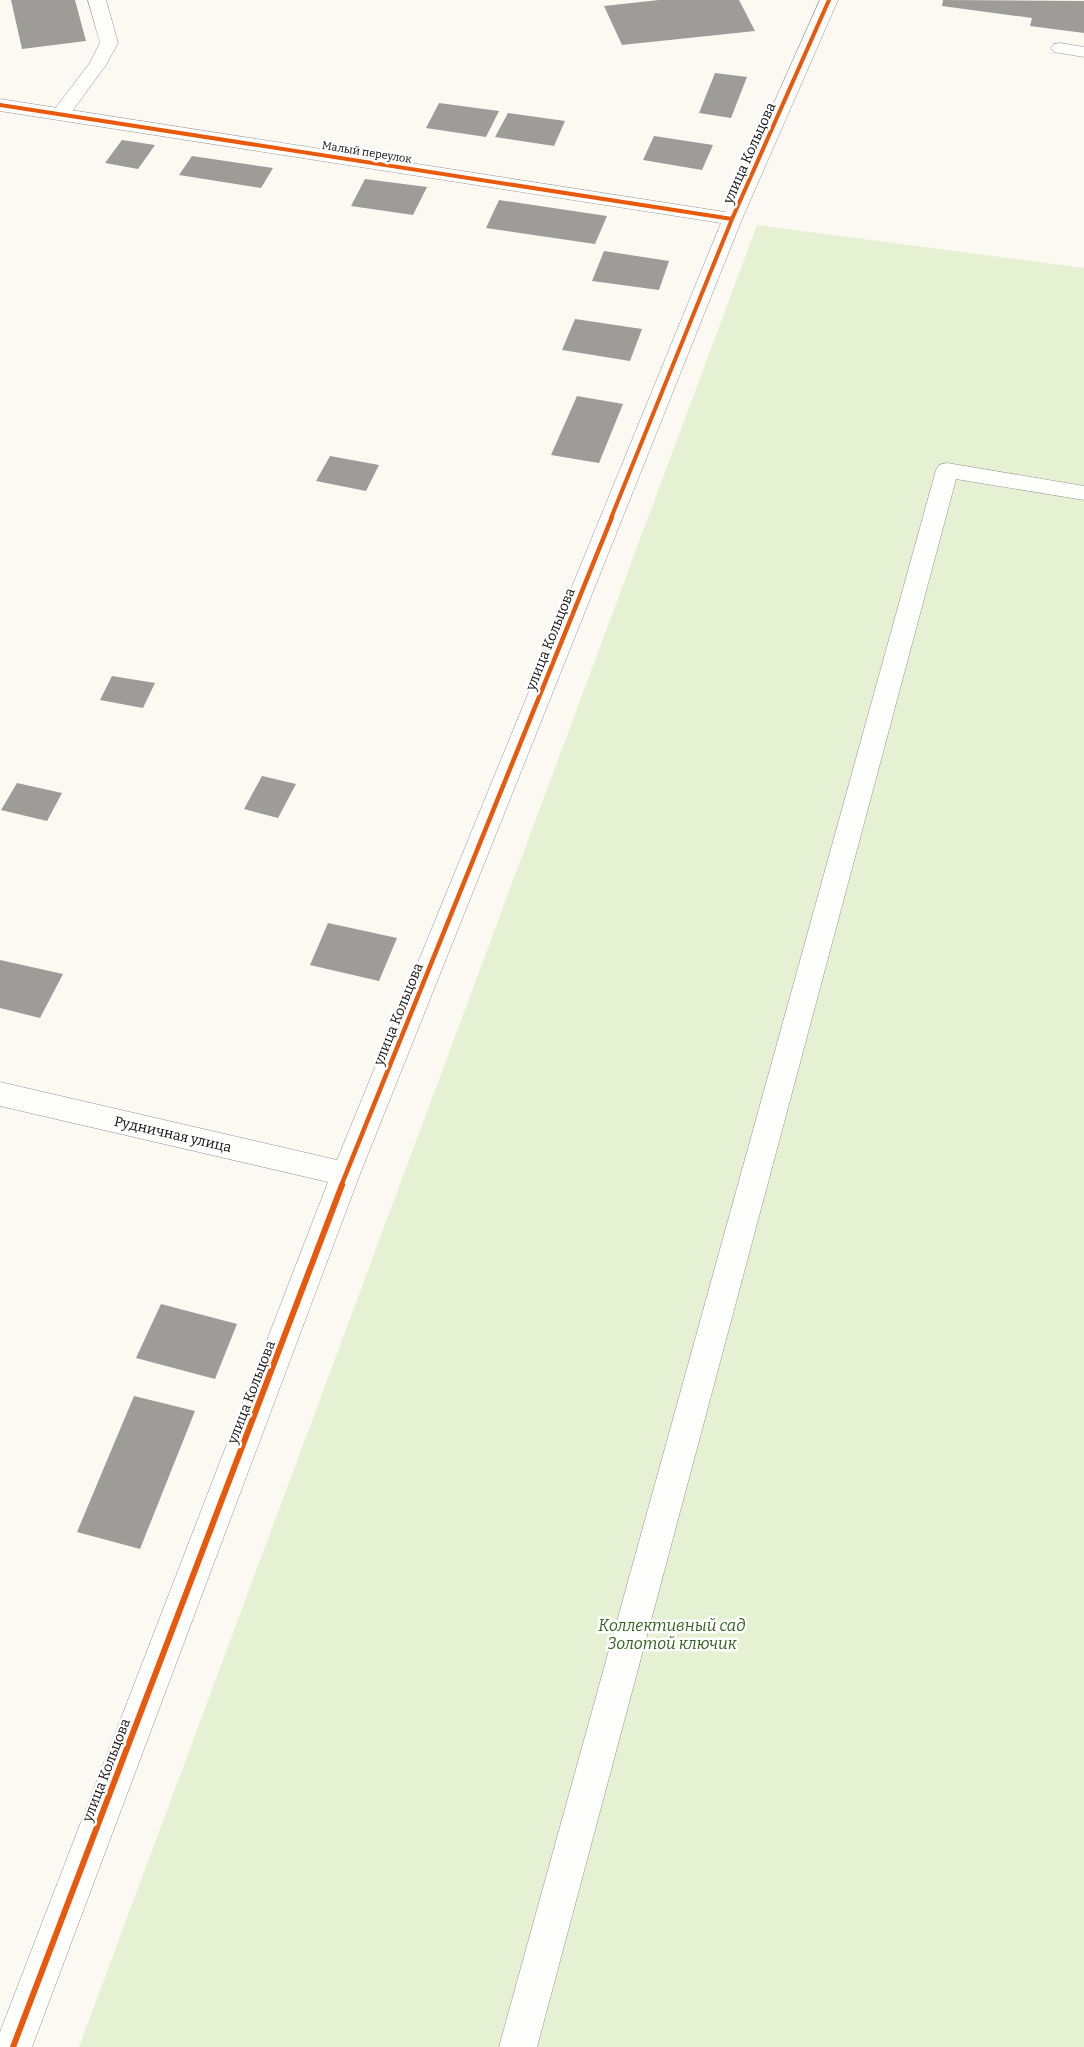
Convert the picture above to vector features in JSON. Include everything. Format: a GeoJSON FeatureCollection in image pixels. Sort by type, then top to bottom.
{"type":"FeatureCollection","features":[{"type":"Feature","properties":{"kind":"street"},"geometry":{"type":"LineString","coordinates":[[60,114],[97,65],[109,43],[97,0]]}},
{"type":"Feature","properties":{"kind":"street","name":"улица Кольцова"},"geometry":{"type":"LineString","coordinates":[[13,2047],[346,1174],[732,219],[829,0]]}},
{"type":"Feature","properties":{"kind":"street"},"geometry":{"type":"LineString","coordinates":[[1060,48],[1084,52]]}},
{"type":"Feature","properties":{"kind":"street","name":"Малый переулок"},"geometry":{"type":"LineString","coordinates":[[0,105],[732,219]]}},
{"type":"Feature","properties":{"kind":"street"},"geometry":{"type":"LineString","coordinates":[[518,2047],[946,470],[1084,493]]}},
{"type":"Feature","properties":{"kind":"street","name":"Рудничная улица"},"geometry":{"type":"LineString","coordinates":[[0,1094],[346,1174]]}},
{"type":"Feature","properties":{"kind":"green space","name":"Коллективный сад Золотой ключик"},"geometry":{"type":"Polygon","coordinates":[[[757,225],[1084,268],[1084,2047],[79,2047],[757,225]]]}},
{"type":"Feature","properties":{"kind":"building"},"geometry":{"type":"Polygon","coordinates":[[[11,0],[75,0],[86,41],[22,49],[11,0]]]}},
{"type":"Feature","properties":{"kind":"building"},"geometry":{"type":"Polygon","coordinates":[[[659,0],[739,0],[755,31],[622,45],[604,6],[659,0]]]}},
{"type":"Feature","properties":{"kind":"building"},"geometry":{"type":"Polygon","coordinates":[[[943,0],[1084,1],[1084,33],[1030,26],[1032,18],[942,6],[943,0]]]}},
{"type":"Feature","properties":{"kind":"building"},"geometry":{"type":"Polygon","coordinates":[[[715,73],[747,77],[731,118],[699,113],[715,73]]]}},
{"type":"Feature","properties":{"kind":"building"},"geometry":{"type":"Polygon","coordinates":[[[439,103],[499,111],[486,137],[426,128],[439,103]]]}},
{"type":"Feature","properties":{"kind":"building"},"geometry":{"type":"Polygon","coordinates":[[[508,113],[565,121],[554,146],[495,137],[508,113]]]}},
{"type":"Feature","properties":{"kind":"building"},"geometry":{"type":"Polygon","coordinates":[[[654,136],[713,145],[702,170],[643,160],[654,136]]]}},
{"type":"Feature","properties":{"kind":"building"},"geometry":{"type":"Polygon","coordinates":[[[122,140],[155,145],[138,169],[105,163],[122,140]]]}},
{"type":"Feature","properties":{"kind":"building"},"geometry":{"type":"Polygon","coordinates":[[[192,156],[273,168],[261,188],[179,175],[192,156]]]}},
{"type":"Feature","properties":{"kind":"building"},"geometry":{"type":"Polygon","coordinates":[[[365,179],[427,187],[413,215],[351,206],[365,179]]]}},
{"type":"Feature","properties":{"kind":"building"},"geometry":{"type":"Polygon","coordinates":[[[499,200],[607,216],[595,244],[486,228],[499,200]]]}},
{"type":"Feature","properties":{"kind":"building"},"geometry":{"type":"Polygon","coordinates":[[[604,251],[669,261],[659,290],[592,281],[604,251]]]}},
{"type":"Feature","properties":{"kind":"building"},"geometry":{"type":"Polygon","coordinates":[[[575,319],[642,329],[630,361],[562,350],[575,319]]]}},
{"type":"Feature","properties":{"kind":"building"},"geometry":{"type":"Polygon","coordinates":[[[577,396],[623,404],[599,463],[551,455],[577,396]]]}},
{"type":"Feature","properties":{"kind":"building"},"geometry":{"type":"Polygon","coordinates":[[[330,456],[379,465],[366,491],[316,481],[330,456]]]}},
{"type":"Feature","properties":{"kind":"building"},"geometry":{"type":"Polygon","coordinates":[[[112,676],[155,683],[143,708],[100,700],[112,676]]]}},
{"type":"Feature","properties":{"kind":"building"},"geometry":{"type":"Polygon","coordinates":[[[262,776],[296,784],[278,818],[244,809],[262,776]]]}},
{"type":"Feature","properties":{"kind":"building"},"geometry":{"type":"Polygon","coordinates":[[[17,783],[62,793],[47,821],[1,810],[17,783]]]}},
{"type":"Feature","properties":{"kind":"building"},"geometry":{"type":"Polygon","coordinates":[[[328,923],[397,938],[379,981],[310,965],[328,923]]]}},
{"type":"Feature","properties":{"kind":"building"},"geometry":{"type":"Polygon","coordinates":[[[0,960],[63,974],[40,1018],[0,1008],[0,960]]]}},
{"type":"Feature","properties":{"kind":"building"},"geometry":{"type":"Polygon","coordinates":[[[161,1304],[237,1324],[215,1379],[136,1358],[161,1304]]]}},
{"type":"Feature","properties":{"kind":"building"},"geometry":{"type":"Polygon","coordinates":[[[134,1396],[195,1411],[140,1549],[77,1532],[134,1396]]]}},
{"type":"Feature","properties":{"kind":"cycle path"},"geometry":{"type":"LineString","coordinates":[[13,2047],[346,1174],[732,219],[829,0]]}},
{"type":"Feature","properties":{"kind":"cycle path"},"geometry":{"type":"LineString","coordinates":[[0,105],[732,219]]}}]}
